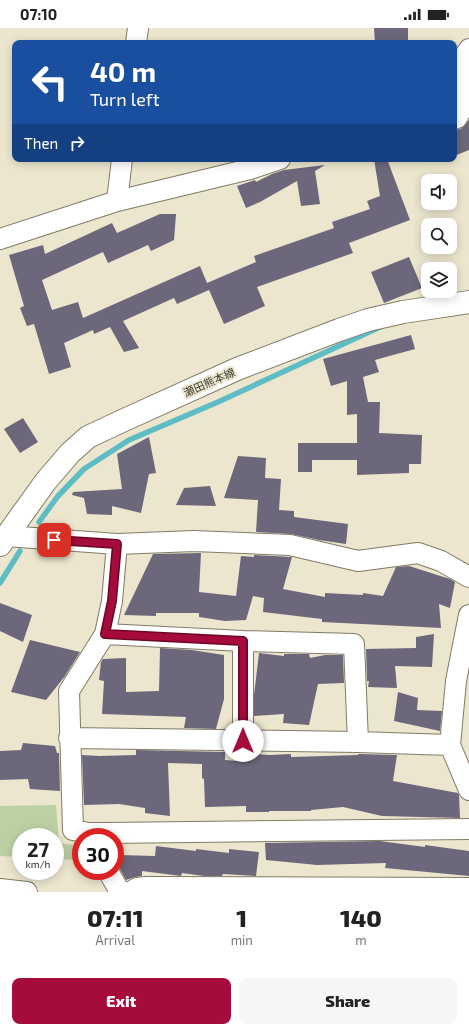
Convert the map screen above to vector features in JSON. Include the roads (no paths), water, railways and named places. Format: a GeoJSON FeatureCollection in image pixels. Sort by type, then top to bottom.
{"type":"FeatureCollection","features":[{"type":"Feature","properties":{"kind":"main road","name":"瀬田熊本線"},"geometry":{"type":"LineString","coordinates":[[3,541],[46,481],[70,453],[95,434],[237,370],[339,330],[368,320],[403,312],[469,302]]}},
{"type":"Feature","properties":{"kind":"street"},"geometry":{"type":"LineString","coordinates":[[136,40],[138,28]]}},
{"type":"Feature","properties":{"kind":"street"},"geometry":{"type":"LineString","coordinates":[[457,118],[466,101],[465,55],[469,49]]}},
{"type":"Feature","properties":{"kind":"street"},"geometry":{"type":"LineString","coordinates":[[117,201],[122,162]]}},
{"type":"Feature","properties":{"kind":"street"},"geometry":{"type":"LineString","coordinates":[[0,239],[117,201],[250,169],[271,162]]}},
{"type":"Feature","properties":{"kind":"street"},"geometry":{"type":"LineString","coordinates":[[3,541],[117,544],[194,541],[290,545],[358,561],[418,553],[441,561],[469,577]]}},
{"type":"Feature","properties":{"kind":"street"},"geometry":{"type":"LineString","coordinates":[[73,828],[69,738],[69,691],[105,634],[112,601],[117,544]]}},
{"type":"Feature","properties":{"kind":"street"},"geometry":{"type":"LineString","coordinates":[[469,615],[456,681],[450,745],[469,790]]}},
{"type":"Feature","properties":{"kind":"street"},"geometry":{"type":"LineString","coordinates":[[105,634],[243,641],[354,644],[358,742]]}},
{"type":"Feature","properties":{"kind":"street"},"geometry":{"type":"LineString","coordinates":[[243,641],[243,741]]}},
{"type":"Feature","properties":{"kind":"street"},"geometry":{"type":"LineString","coordinates":[[69,738],[358,742],[450,745]]}},
{"type":"Feature","properties":{"kind":"street"},"geometry":{"type":"LineString","coordinates":[[124,835],[469,829]]}},
{"type":"Feature","properties":{"kind":"street"},"geometry":{"type":"LineString","coordinates":[[113,880],[120,892]]}},
{"type":"Feature","properties":{"kind":"street"},"geometry":{"type":"LineString","coordinates":[[130,892],[137,888],[146,887],[467,889]]}},
{"type":"Feature","properties":{"kind":"street"},"geometry":{"type":"LineString","coordinates":[[0,888],[27,892]]}},
{"type":"Feature","properties":{"kind":"waterway"},"geometry":{"type":"LineString","coordinates":[[39,522],[58,496],[84,469],[129,440],[218,402],[380,327]]}},
{"type":"Feature","properties":{"kind":"waterway"},"geometry":{"type":"LineString","coordinates":[[0,583],[20,551]]}}]}
